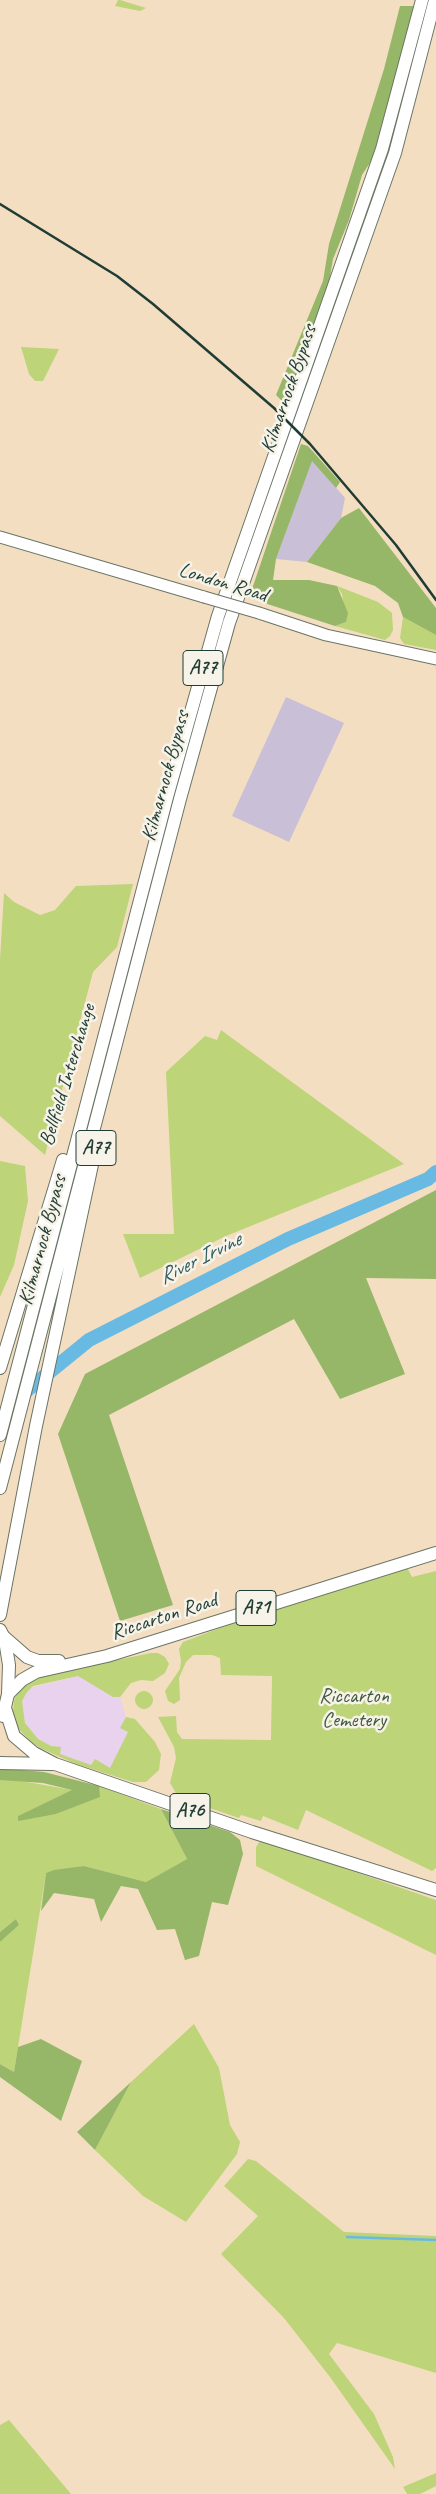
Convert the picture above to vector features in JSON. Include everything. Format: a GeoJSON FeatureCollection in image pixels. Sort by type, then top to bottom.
{"type":"FeatureCollection","features":[{"type":"Feature","properties":{"kind":"main road","name":"Kilmarnock Bypass"},"geometry":{"type":"LineString","coordinates":[[0,1488],[126,978],[167,797],[218,616],[382,149],[422,0]]}},
{"type":"Feature","properties":{"kind":"main road","name":"Kilmarnock Bypass"},"geometry":{"type":"LineString","coordinates":[[0,1435],[22,1348],[126,978],[229,623],[395,153],[435,0]]}},
{"type":"Feature","properties":{"kind":"main road","name":"London Road"},"geometry":{"type":"LineString","coordinates":[[0,537],[204,596],[326,636],[436,659]]}},
{"type":"Feature","properties":{"kind":"main road","name":"Bellfield Interchange"},"geometry":{"type":"LineString","coordinates":[[1,1366],[78,1109],[126,978]]}},
{"type":"Feature","properties":{"kind":"main road","name":"A77"},"geometry":{"type":"LineString","coordinates":[[0,1615],[126,978]]}},
{"type":"Feature","properties":{"kind":"main road","name":"Riccarton Road"},"geometry":{"type":"LineString","coordinates":[[8,1694],[22,1680],[36,1672],[75,1661],[107,1656],[436,1553]]}},
{"type":"Feature","properties":{"kind":"main road","name":"Riccarton Road"},"geometry":{"type":"LineString","coordinates":[[1,1633],[20,1652],[38,1661],[75,1661]]}},
{"type":"Feature","properties":{"kind":"main road","name":"A76"},"geometry":{"type":"LineString","coordinates":[[0,1723],[8,1694],[9,1665],[1,1633]]}},
{"type":"Feature","properties":{"kind":"main road","name":"A76"},"geometry":{"type":"LineString","coordinates":[[5,1708],[14,1736],[34,1753],[55,1764],[252,1832],[436,1890]]}},
{"type":"Feature","properties":{"kind":"main road","name":"A76"},"geometry":{"type":"LineString","coordinates":[[0,1763],[55,1764]]}},
{"type":"Feature","properties":{"kind":"shaded area"},"geometry":{"type":"Polygon","coordinates":[[[312,460],[345,498],[341,518],[307,562],[276,559],[312,460]]]}},
{"type":"Feature","properties":{"kind":"shaded area"},"geometry":{"type":"Polygon","coordinates":[[[286,697],[344,723],[289,842],[232,816],[286,697]]]}},
{"type":"Feature","properties":{"kind":"shaded area"},"geometry":{"type":"Polygon","coordinates":[[[78,1676],[113,1697],[120,1697],[126,1717],[121,1728],[129,1731],[110,1768],[95,1759],[91,1765],[59,1754],[60,1747],[51,1746],[38,1739],[25,1723],[22,1701],[30,1688],[78,1676]]]}},
{"type":"Feature","properties":{"kind":"green space"},"geometry":{"type":"Polygon","coordinates":[[[118,0],[146,8],[140,11],[115,6],[118,0]]]}},
{"type":"Feature","properties":{"kind":"green space"},"geometry":{"type":"Polygon","coordinates":[[[400,6],[416,6],[377,152],[362,175],[349,220],[333,259],[328,288],[301,365],[283,402],[276,395],[323,281],[329,244],[384,69],[400,6]]]}},
{"type":"Feature","properties":{"kind":"green space"},"geometry":{"type":"Polygon","coordinates":[[[21,347],[59,349],[43,381],[35,381],[29,374],[21,347]]]}},
{"type":"Feature","properties":{"kind":"green space"},"geometry":{"type":"Polygon","coordinates":[[[301,444],[308,446],[340,482],[336,488],[312,461],[276,559],[273,580],[309,580],[337,586],[348,613],[346,622],[335,626],[249,598],[301,444]]]}},
{"type":"Feature","properties":{"kind":"green space"},"geometry":{"type":"Polygon","coordinates":[[[359,508],[436,608],[436,635],[403,617],[398,603],[375,586],[307,562],[341,518],[359,508]]]}},
{"type":"Feature","properties":{"kind":"green space"},"geometry":{"type":"Polygon","coordinates":[[[337,586],[378,602],[392,613],[393,630],[390,636],[385,640],[335,626],[346,622],[342,594],[337,586]]]}},
{"type":"Feature","properties":{"kind":"green space"},"geometry":{"type":"Polygon","coordinates":[[[403,617],[436,635],[436,650],[404,644],[400,638],[403,617]]]}},
{"type":"Feature","properties":{"kind":"green space"},"geometry":{"type":"Polygon","coordinates":[[[133,884],[117,947],[93,972],[45,1155],[0,1116],[0,960],[4,893],[14,902],[40,915],[55,910],[76,886],[133,884]]]}},
{"type":"Feature","properties":{"kind":"green space"},"geometry":{"type":"Polygon","coordinates":[[[221,1030],[404,1164],[226,1236],[140,1278],[123,1234],[174,1234],[166,1072],[205,1036],[217,1040],[221,1030]]]}},
{"type":"Feature","properties":{"kind":"green space"},"geometry":{"type":"Polygon","coordinates":[[[0,1161],[25,1166],[28,1201],[14,1265],[0,1297],[0,1161]]]}},
{"type":"Feature","properties":{"kind":"green space"},"geometry":{"type":"Polygon","coordinates":[[[436,1190],[436,1279],[366,1278],[405,1374],[340,1399],[294,1319],[109,1415],[173,1605],[120,1621],[58,1434],[85,1374],[436,1190]]]}},
{"type":"Feature","properties":{"kind":"green space","name":"Riccarton Cemetery"},"geometry":{"type":"Polygon","coordinates":[[[407,1567],[412,1577],[436,1571],[436,1868],[432,1871],[306,1810],[298,1830],[263,1816],[261,1821],[241,1815],[239,1818],[177,1795],[170,1783],[176,1758],[174,1747],[158,1717],[176,1716],[177,1732],[182,1739],[271,1740],[272,1676],[221,1675],[220,1658],[212,1655],[193,1655],[186,1662],[179,1678],[180,1700],[174,1704],[168,1701],[165,1691],[180,1669],[179,1649],[183,1642],[249,1617],[407,1567]]]}},
{"type":"Feature","properties":{"kind":"green space"},"geometry":{"type":"Polygon","coordinates":[[[158,1653],[165,1657],[169,1664],[165,1673],[153,1681],[141,1680],[131,1683],[120,1697],[113,1697],[78,1676],[33,1686],[22,1701],[25,1723],[38,1739],[51,1746],[61,1747],[60,1754],[91,1765],[95,1759],[110,1768],[128,1732],[120,1728],[126,1717],[135,1719],[155,1742],[161,1754],[159,1770],[146,1782],[133,1782],[76,1764],[40,1748],[31,1742],[18,1728],[13,1712],[14,1700],[21,1687],[35,1677],[158,1653]]]}},
{"type":"Feature","properties":{"kind":"green space"},"geometry":{"type":"Polygon","coordinates":[[[144,1691],[150,1694],[153,1700],[150,1706],[144,1709],[138,1706],[135,1700],[138,1694],[144,1691]]]}},
{"type":"Feature","properties":{"kind":"green space"},"geometry":{"type":"Polygon","coordinates":[[[0,1768],[44,1772],[99,1786],[100,1797],[56,1814],[18,1821],[18,1816],[72,1790],[43,1783],[0,1780],[0,1768]]]}},
{"type":"Feature","properties":{"kind":"green space"},"geometry":{"type":"Polygon","coordinates":[[[9,1779],[73,1790],[18,1816],[56,1814],[99,1797],[99,1786],[161,1809],[187,1859],[146,1882],[84,1866],[46,1873],[14,2072],[0,2064],[0,1942],[19,1925],[16,1919],[0,1932],[0,1780],[9,1779]]]}},
{"type":"Feature","properties":{"kind":"green space"},"geometry":{"type":"Polygon","coordinates":[[[161,1809],[230,1832],[240,1840],[243,1854],[228,1905],[212,1902],[199,1956],[185,1960],[175,1929],[157,1930],[138,1889],[121,1886],[101,1922],[94,1899],[54,1893],[41,1911],[46,1873],[54,1870],[84,1866],[146,1882],[187,1859],[161,1809]]]}},
{"type":"Feature","properties":{"kind":"green space"},"geometry":{"type":"Polygon","coordinates":[[[260,1841],[268,1842],[436,1900],[436,1955],[256,1866],[256,1847],[260,1841]]]}},
{"type":"Feature","properties":{"kind":"green space"},"geometry":{"type":"Polygon","coordinates":[[[16,1919],[19,1925],[0,1942],[0,1932],[16,1919]]]}},
{"type":"Feature","properties":{"kind":"green space"},"geometry":{"type":"Polygon","coordinates":[[[194,2024],[219,2068],[230,2125],[240,2142],[237,2154],[186,2222],[143,2196],[95,2150],[131,2082],[194,2024]]]}},
{"type":"Feature","properties":{"kind":"green space"},"geometry":{"type":"Polygon","coordinates":[[[41,2039],[82,2061],[61,2121],[0,2077],[0,2064],[14,2072],[18,2047],[41,2039]]]}},
{"type":"Feature","properties":{"kind":"green space"},"geometry":{"type":"Polygon","coordinates":[[[131,2082],[95,2150],[77,2132],[131,2082]]]}},
{"type":"Feature","properties":{"kind":"green space"},"geometry":{"type":"Polygon","coordinates":[[[248,2159],[256,2161],[344,2232],[436,2236],[436,2373],[337,2343],[329,2354],[374,2414],[393,2457],[395,2469],[330,2377],[284,2318],[221,2254],[258,2216],[224,2186],[248,2159]]]}},
{"type":"Feature","properties":{"kind":"green space"},"geometry":{"type":"Polygon","coordinates":[[[9,2420],[71,2494],[0,2494],[0,2425],[9,2420]]]}},
{"type":"Feature","properties":{"kind":"green space"},"geometry":{"type":"Polygon","coordinates":[[[436,2473],[436,2486],[420,2494],[407,2494],[403,2487],[436,2473]]]}},
{"type":"Feature","properties":{"kind":"waterway","name":"River Irvine"},"geometry":{"type":"LineString","coordinates":[[20,1396],[89,1340],[288,1239],[428,1179],[436,1172]]}},
{"type":"Feature","properties":{"kind":"waterway"},"geometry":{"type":"LineString","coordinates":[[347,2237],[436,2240]]}},
{"type":"Feature","properties":{"kind":"railway"},"geometry":{"type":"LineString","coordinates":[[0,204],[117,276],[153,304],[274,408],[310,444],[396,545],[436,600]]}}]}
